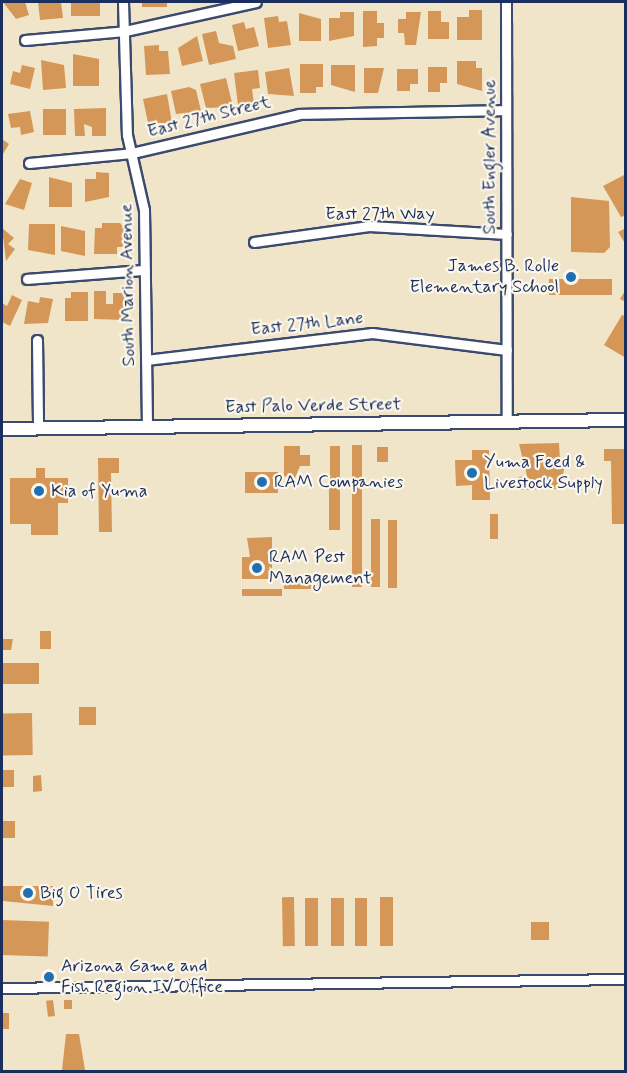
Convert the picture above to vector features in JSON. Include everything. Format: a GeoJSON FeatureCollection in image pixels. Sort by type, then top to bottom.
{"type":"FeatureCollection","features":[{"type":"Feature","properties":{"kind":"street","name":"South Marion Avenue"},"geometry":{"type":"LineString","coordinates":[[123,2],[124,112],[143,196],[147,427]]}},
{"type":"Feature","properties":{"kind":"street"},"geometry":{"type":"LineString","coordinates":[[25,40],[125,31],[256,2]]}},
{"type":"Feature","properties":{"kind":"street","name":"South Engler Avenue"},"geometry":{"type":"LineString","coordinates":[[506,2],[507,421]]}},
{"type":"Feature","properties":{"kind":"street","name":"East 27th Street"},"geometry":{"type":"LineString","coordinates":[[29,163],[132,153],[299,114],[506,110]]}},
{"type":"Feature","properties":{"kind":"street","name":"East 27th Way"},"geometry":{"type":"LineString","coordinates":[[254,242],[369,226],[507,234]]}},
{"type":"Feature","properties":{"kind":"street"},"geometry":{"type":"LineString","coordinates":[[27,279],[145,270]]}},
{"type":"Feature","properties":{"kind":"street","name":"East 27th Lane"},"geometry":{"type":"LineString","coordinates":[[146,360],[372,333],[507,350]]}},
{"type":"Feature","properties":{"kind":"street"},"geometry":{"type":"LineString","coordinates":[[37,340],[38,428]]}},
{"type":"Feature","properties":{"kind":"street","name":"East Palo Verde Street"},"geometry":{"type":"LineString","coordinates":[[2,429],[626,420]]}},
{"type":"Feature","properties":{"kind":"street"},"geometry":{"type":"LineString","coordinates":[[2,988],[626,979]]}},
{"type":"Feature","properties":{"kind":"building"},"geometry":{"type":"Polygon","coordinates":[[[3,2],[25,2],[29,15],[16,19],[3,2]]]}},
{"type":"Feature","properties":{"kind":"building"},"geometry":{"type":"Polygon","coordinates":[[[38,2],[61,2],[63,18],[40,20],[38,2]]]}},
{"type":"Feature","properties":{"kind":"building"},"geometry":{"type":"Polygon","coordinates":[[[71,2],[100,2],[100,16],[71,16],[71,2]]]}},
{"type":"Feature","properties":{"kind":"building"},"geometry":{"type":"Polygon","coordinates":[[[142,2],[167,2],[167,7],[142,7],[142,2]]]}},
{"type":"Feature","properties":{"kind":"building"},"geometry":{"type":"Polygon","coordinates":[[[469,10],[482,10],[482,40],[457,40],[457,17],[469,17],[469,10]]]}},
{"type":"Feature","properties":{"kind":"building"},"geometry":{"type":"Polygon","coordinates":[[[363,11],[377,11],[377,23],[384,23],[384,38],[377,38],[377,46],[363,47],[363,11]]]}},
{"type":"Feature","properties":{"kind":"building"},"geometry":{"type":"Polygon","coordinates":[[[428,11],[441,11],[441,22],[449,22],[449,39],[428,39],[428,11]]]}},
{"type":"Feature","properties":{"kind":"building"},"geometry":{"type":"Polygon","coordinates":[[[340,12],[354,12],[354,36],[329,41],[329,18],[340,18],[340,12]]]}},
{"type":"Feature","properties":{"kind":"building"},"geometry":{"type":"Polygon","coordinates":[[[406,12],[421,12],[416,45],[405,45],[404,33],[398,33],[398,19],[406,19],[406,12]]]}},
{"type":"Feature","properties":{"kind":"building"},"geometry":{"type":"Polygon","coordinates":[[[299,13],[321,19],[321,41],[299,41],[299,13]]]}},
{"type":"Feature","properties":{"kind":"building"},"geometry":{"type":"Polygon","coordinates":[[[278,16],[279,22],[287,21],[291,45],[268,48],[264,18],[278,16]]]}},
{"type":"Feature","properties":{"kind":"building"},"geometry":{"type":"Polygon","coordinates":[[[244,22],[246,29],[254,27],[259,46],[238,51],[232,25],[244,22]]]}},
{"type":"Feature","properties":{"kind":"building"},"geometry":{"type":"Polygon","coordinates":[[[216,31],[219,43],[233,46],[236,59],[209,65],[202,34],[216,31]]]}},
{"type":"Feature","properties":{"kind":"building"},"geometry":{"type":"Polygon","coordinates":[[[197,36],[203,61],[182,66],[178,48],[197,36]]]}},
{"type":"Feature","properties":{"kind":"building"},"geometry":{"type":"Polygon","coordinates":[[[159,45],[159,51],[168,51],[170,74],[146,75],[144,46],[159,45]]]}},
{"type":"Feature","properties":{"kind":"building"},"geometry":{"type":"Polygon","coordinates":[[[73,54],[99,59],[99,86],[73,86],[73,54]]]}},
{"type":"Feature","properties":{"kind":"building"},"geometry":{"type":"Polygon","coordinates":[[[41,60],[64,65],[66,88],[43,90],[41,60]]]}},
{"type":"Feature","properties":{"kind":"building"},"geometry":{"type":"Polygon","coordinates":[[[457,61],[476,61],[476,68],[482,68],[482,91],[457,84],[457,61]]]}},
{"type":"Feature","properties":{"kind":"building"},"geometry":{"type":"Polygon","coordinates":[[[300,64],[323,64],[323,87],[316,87],[316,93],[300,93],[300,64]]]}},
{"type":"Feature","properties":{"kind":"building"},"geometry":{"type":"Polygon","coordinates":[[[22,65],[35,68],[30,89],[10,84],[13,71],[20,73],[22,65]]]}},
{"type":"Feature","properties":{"kind":"building"},"geometry":{"type":"Polygon","coordinates":[[[331,65],[355,65],[355,92],[331,85],[331,65]]]}},
{"type":"Feature","properties":{"kind":"building"},"geometry":{"type":"Polygon","coordinates":[[[428,67],[447,67],[447,83],[440,83],[440,92],[428,92],[428,67]]]}},
{"type":"Feature","properties":{"kind":"building"},"geometry":{"type":"Polygon","coordinates":[[[289,68],[294,96],[268,94],[265,72],[289,68]]]}},
{"type":"Feature","properties":{"kind":"building"},"geometry":{"type":"Polygon","coordinates":[[[364,68],[384,68],[378,93],[364,93],[364,68]]]}},
{"type":"Feature","properties":{"kind":"building"},"geometry":{"type":"Polygon","coordinates":[[[397,69],[418,69],[418,84],[410,84],[410,91],[397,91],[397,69]]]}},
{"type":"Feature","properties":{"kind":"building"},"geometry":{"type":"Polygon","coordinates":[[[258,70],[260,88],[252,89],[254,103],[238,105],[234,73],[258,70]]]}},
{"type":"Feature","properties":{"kind":"building"},"geometry":{"type":"Polygon","coordinates":[[[226,78],[233,107],[206,108],[200,84],[226,78]]]}},
{"type":"Feature","properties":{"kind":"building"},"geometry":{"type":"Polygon","coordinates":[[[189,87],[196,90],[202,115],[185,118],[184,113],[176,114],[171,91],[189,87]]]}},
{"type":"Feature","properties":{"kind":"building"},"geometry":{"type":"Polygon","coordinates":[[[167,94],[172,123],[148,123],[143,99],[167,94]]]}},
{"type":"Feature","properties":{"kind":"building"},"geometry":{"type":"Polygon","coordinates":[[[106,108],[106,136],[92,136],[92,127],[84,124],[85,136],[75,136],[74,109],[106,108]]]}},
{"type":"Feature","properties":{"kind":"building"},"geometry":{"type":"Polygon","coordinates":[[[43,109],[66,109],[66,135],[43,135],[43,109]]]}},
{"type":"Feature","properties":{"kind":"building"},"geometry":{"type":"Polygon","coordinates":[[[30,111],[34,132],[21,135],[20,127],[11,128],[8,114],[30,111]]]}},
{"type":"Feature","properties":{"kind":"building"},"geometry":{"type":"Polygon","coordinates":[[[2,139],[9,144],[3,154],[2,153],[2,139]]]}},
{"type":"Feature","properties":{"kind":"building"},"geometry":{"type":"Polygon","coordinates":[[[96,172],[109,173],[109,197],[85,202],[85,179],[96,179],[96,172]]]}},
{"type":"Feature","properties":{"kind":"building"},"geometry":{"type":"Polygon","coordinates":[[[626,174],[626,215],[621,217],[603,186],[626,174]]]}},
{"type":"Feature","properties":{"kind":"building"},"geometry":{"type":"Polygon","coordinates":[[[49,177],[72,183],[72,207],[49,207],[49,177]]]}},
{"type":"Feature","properties":{"kind":"building"},"geometry":{"type":"Polygon","coordinates":[[[20,179],[32,183],[24,210],[5,204],[20,179]]]}},
{"type":"Feature","properties":{"kind":"building"},"geometry":{"type":"Polygon","coordinates":[[[571,197],[609,201],[610,247],[604,253],[571,252],[571,197]]]}},
{"type":"Feature","properties":{"kind":"building"},"geometry":{"type":"Polygon","coordinates":[[[102,223],[120,223],[125,229],[125,247],[117,247],[117,254],[94,254],[95,228],[102,228],[102,223]]]}},
{"type":"Feature","properties":{"kind":"building"},"geometry":{"type":"Polygon","coordinates":[[[29,224],[55,224],[55,255],[28,250],[29,224]]]}},
{"type":"Feature","properties":{"kind":"building"},"geometry":{"type":"Polygon","coordinates":[[[61,226],[85,231],[85,256],[61,251],[61,226]]]}},
{"type":"Feature","properties":{"kind":"building"},"geometry":{"type":"Polygon","coordinates":[[[2,228],[14,238],[8,244],[15,249],[6,261],[2,228]]]}},
{"type":"Feature","properties":{"kind":"building"},"geometry":{"type":"Polygon","coordinates":[[[626,228],[626,245],[618,232],[626,228]]]}},
{"type":"Feature","properties":{"kind":"building"},"geometry":{"type":"Polygon","coordinates":[[[549,279],[612,279],[612,295],[549,295],[549,279]]]}},
{"type":"Feature","properties":{"kind":"building"},"geometry":{"type":"Polygon","coordinates":[[[626,289],[626,302],[620,299],[626,289]]]}},
{"type":"Feature","properties":{"kind":"building"},"geometry":{"type":"Polygon","coordinates":[[[94,291],[106,291],[106,304],[113,304],[113,293],[125,293],[124,320],[94,319],[94,291]]]}},
{"type":"Feature","properties":{"kind":"building"},"geometry":{"type":"Polygon","coordinates":[[[71,292],[88,292],[88,321],[65,321],[65,298],[71,298],[71,292]]]}},
{"type":"Feature","properties":{"kind":"building"},"geometry":{"type":"Polygon","coordinates":[[[12,295],[22,300],[10,326],[2,322],[2,303],[7,306],[12,295]]]}},
{"type":"Feature","properties":{"kind":"building"},"geometry":{"type":"Polygon","coordinates":[[[40,297],[53,299],[48,323],[24,324],[28,301],[39,303],[40,297]]]}},
{"type":"Feature","properties":{"kind":"building"},"geometry":{"type":"Polygon","coordinates":[[[622,315],[626,316],[626,358],[604,345],[622,315]]]}},
{"type":"Feature","properties":{"kind":"building"},"geometry":{"type":"Polygon","coordinates":[[[559,443],[560,461],[566,460],[560,489],[518,490],[518,477],[527,476],[519,444],[559,443]]]}},
{"type":"Feature","properties":{"kind":"building"},"geometry":{"type":"Polygon","coordinates":[[[352,445],[362,445],[362,587],[352,587],[352,445]]]}},
{"type":"Feature","properties":{"kind":"building"},"geometry":{"type":"Polygon","coordinates":[[[284,446],[300,446],[300,455],[310,455],[310,466],[300,466],[295,478],[284,476],[284,446]]]}},
{"type":"Feature","properties":{"kind":"building"},"geometry":{"type":"Polygon","coordinates":[[[330,446],[340,446],[340,486],[330,486],[330,446]]]}},
{"type":"Feature","properties":{"kind":"building"},"geometry":{"type":"Polygon","coordinates":[[[377,447],[388,447],[388,462],[377,462],[377,447]]]}},
{"type":"Feature","properties":{"kind":"building"},"geometry":{"type":"Polygon","coordinates":[[[604,449],[626,449],[626,524],[612,524],[611,461],[604,461],[604,449]]]}},
{"type":"Feature","properties":{"kind":"building","name":"Yuma Feed & Livestock Supply"},"geometry":{"type":"Polygon","coordinates":[[[472,450],[489,450],[490,500],[472,500],[472,485],[456,486],[455,460],[472,460],[472,450]]]}},
{"type":"Feature","properties":{"kind":"building"},"geometry":{"type":"Polygon","coordinates":[[[98,458],[119,458],[119,473],[111,473],[112,532],[99,532],[98,458]]]}},
{"type":"Feature","properties":{"kind":"building","name":"Kia of Yuma"},"geometry":{"type":"Polygon","coordinates":[[[36,468],[45,468],[45,478],[68,478],[68,503],[58,503],[58,535],[31,535],[31,524],[10,524],[10,478],[36,478],[36,468]]]}},
{"type":"Feature","properties":{"kind":"building","name":"RAM Companies"},"geometry":{"type":"Polygon","coordinates":[[[245,472],[278,472],[278,493],[245,493],[245,472]]]}},
{"type":"Feature","properties":{"kind":"building"},"geometry":{"type":"Polygon","coordinates":[[[329,488],[340,488],[340,530],[329,530],[329,488]]]}},
{"type":"Feature","properties":{"kind":"building"},"geometry":{"type":"Polygon","coordinates":[[[490,514],[498,514],[498,539],[490,539],[490,514]]]}},
{"type":"Feature","properties":{"kind":"building"},"geometry":{"type":"Polygon","coordinates":[[[371,519],[380,519],[380,587],[371,587],[371,519]]]}},
{"type":"Feature","properties":{"kind":"building"},"geometry":{"type":"Polygon","coordinates":[[[388,520],[397,520],[397,588],[388,588],[388,520]]]}},
{"type":"Feature","properties":{"kind":"building","name":"RAM Pest Management"},"geometry":{"type":"Polygon","coordinates":[[[272,537],[272,579],[242,579],[242,557],[250,557],[247,538],[272,537]]]}},
{"type":"Feature","properties":{"kind":"building"},"geometry":{"type":"Polygon","coordinates":[[[283,574],[323,576],[323,589],[284,589],[283,574]]]}},
{"type":"Feature","properties":{"kind":"building"},"geometry":{"type":"Polygon","coordinates":[[[242,589],[282,589],[282,596],[242,596],[242,589]]]}},
{"type":"Feature","properties":{"kind":"building"},"geometry":{"type":"Polygon","coordinates":[[[40,631],[51,631],[51,649],[40,649],[40,631]]]}},
{"type":"Feature","properties":{"kind":"building"},"geometry":{"type":"Polygon","coordinates":[[[2,639],[13,639],[11,650],[2,650],[2,639]]]}},
{"type":"Feature","properties":{"kind":"building"},"geometry":{"type":"Polygon","coordinates":[[[2,663],[39,663],[39,684],[2,684],[2,663]]]}},
{"type":"Feature","properties":{"kind":"building"},"geometry":{"type":"Polygon","coordinates":[[[79,707],[96,707],[96,725],[79,725],[79,707]]]}},
{"type":"Feature","properties":{"kind":"building"},"geometry":{"type":"Polygon","coordinates":[[[32,713],[33,755],[3,756],[2,714],[32,713]]]}},
{"type":"Feature","properties":{"kind":"building"},"geometry":{"type":"Polygon","coordinates":[[[2,770],[14,770],[14,787],[2,787],[2,770]]]}},
{"type":"Feature","properties":{"kind":"building"},"geometry":{"type":"Polygon","coordinates":[[[41,775],[42,791],[33,792],[33,776],[41,775]]]}},
{"type":"Feature","properties":{"kind":"building"},"geometry":{"type":"Polygon","coordinates":[[[2,821],[15,821],[15,838],[2,838],[2,821]]]}},
{"type":"Feature","properties":{"kind":"building","name":"Big O Tires"},"geometry":{"type":"Polygon","coordinates":[[[3,886],[53,886],[53,906],[3,901],[3,886]]]}},
{"type":"Feature","properties":{"kind":"building"},"geometry":{"type":"Polygon","coordinates":[[[282,897],[294,897],[295,946],[283,946],[282,897]]]}},
{"type":"Feature","properties":{"kind":"building"},"geometry":{"type":"Polygon","coordinates":[[[380,897],[393,897],[393,946],[380,946],[380,897]]]}},
{"type":"Feature","properties":{"kind":"building"},"geometry":{"type":"Polygon","coordinates":[[[305,898],[318,898],[318,946],[305,946],[305,898]]]}},
{"type":"Feature","properties":{"kind":"building"},"geometry":{"type":"Polygon","coordinates":[[[331,898],[344,898],[344,946],[331,946],[331,898]]]}},
{"type":"Feature","properties":{"kind":"building"},"geometry":{"type":"Polygon","coordinates":[[[355,898],[367,898],[367,946],[355,946],[355,898]]]}},
{"type":"Feature","properties":{"kind":"building"},"geometry":{"type":"Polygon","coordinates":[[[2,920],[49,922],[48,957],[2,955],[2,920]]]}},
{"type":"Feature","properties":{"kind":"building"},"geometry":{"type":"Polygon","coordinates":[[[531,922],[549,922],[549,940],[531,940],[531,922]]]}},
{"type":"Feature","properties":{"kind":"building"},"geometry":{"type":"Polygon","coordinates":[[[53,1000],[55,1016],[48,1017],[46,1001],[53,1000]]]}},
{"type":"Feature","properties":{"kind":"building"},"geometry":{"type":"Polygon","coordinates":[[[64,1000],[72,1000],[72,1009],[64,1009],[64,1000]]]}},
{"type":"Feature","properties":{"kind":"building"},"geometry":{"type":"Polygon","coordinates":[[[2,1013],[9,1013],[9,1029],[2,1029],[2,1013]]]}},
{"type":"Feature","properties":{"kind":"building"},"geometry":{"type":"Polygon","coordinates":[[[66,1034],[79,1034],[85,1070],[62,1070],[66,1034]]]}},
{"type":"Feature","properties":{"kind":"place","name":"James B. Rolle Elementary School"},"geometry":{"type":"Point","coordinates":[571,277]}},
{"type":"Feature","properties":{"kind":"place","name":"Yuma Feed & Livestock Supply"},"geometry":{"type":"Point","coordinates":[472,473]}},
{"type":"Feature","properties":{"kind":"place","name":"RAM Companies"},"geometry":{"type":"Point","coordinates":[262,482]}},
{"type":"Feature","properties":{"kind":"place","name":"Kia of Yuma"},"geometry":{"type":"Point","coordinates":[39,491]}},
{"type":"Feature","properties":{"kind":"place","name":"RAM Pest Management"},"geometry":{"type":"Point","coordinates":[257,568]}},
{"type":"Feature","properties":{"kind":"place","name":"Big O Tires"},"geometry":{"type":"Point","coordinates":[28,893]}},
{"type":"Feature","properties":{"kind":"place","name":"Arizona Game and Fish Region IV Office"},"geometry":{"type":"Point","coordinates":[49,977]}}]}
